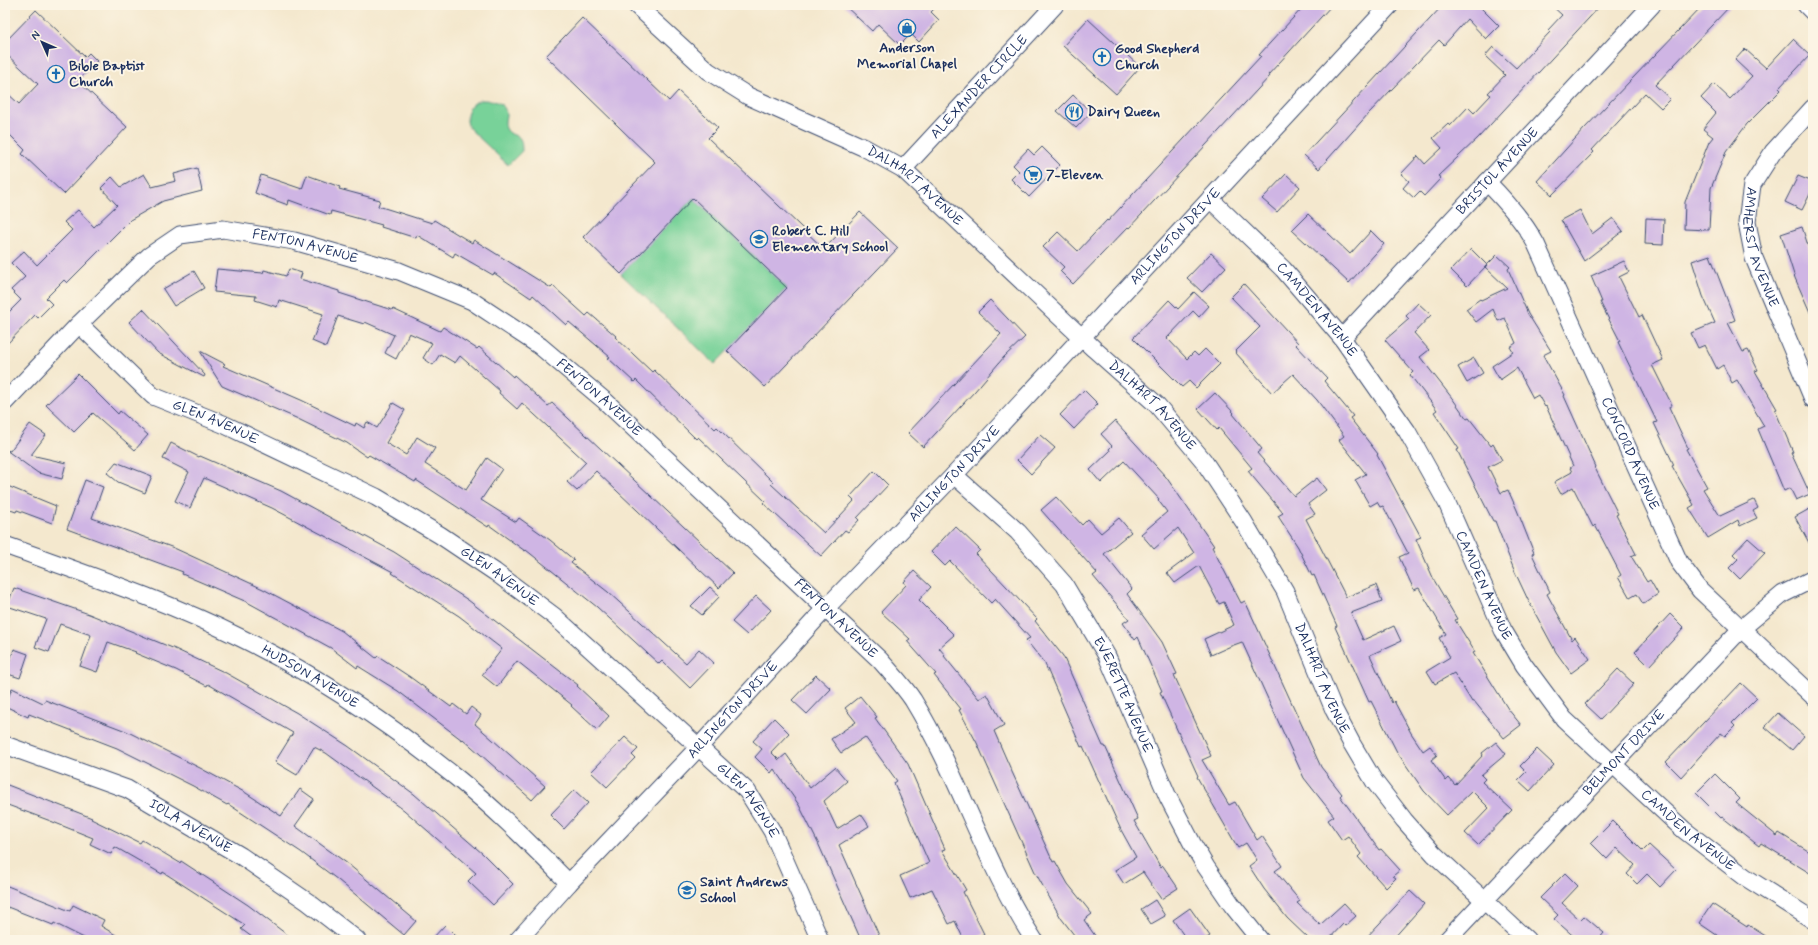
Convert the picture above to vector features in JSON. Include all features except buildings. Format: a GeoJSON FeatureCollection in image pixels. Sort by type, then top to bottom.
{"type":"FeatureCollection","features":[{"type":"Feature","properties":{"kind":"street","name":"DALHART AVENUE"},"geometry":{"type":"LineString","coordinates":[[636,5],[708,71],[748,96],[865,148],[903,169],[1081,337],[1157,405],[1203,460],[1244,522],[1285,591],[1334,710],[1374,781],[1409,826],[1434,854],[1527,940]]}},
{"type":"Feature","properties":{"kind":"street","name":"ARLINGTON DRIVE"},"geometry":{"type":"LineString","coordinates":[[518,940],[569,883],[698,748],[825,609],[954,475],[1390,5]]}},
{"type":"Feature","properties":{"kind":"street","name":"BRISTOL AVENUE"},"geometry":{"type":"LineString","coordinates":[[1342,338],[1652,5]]}},
{"type":"Feature","properties":{"kind":"street"},"geometry":{"type":"LineString","coordinates":[[1806,5],[1813,12]]}},
{"type":"Feature","properties":{"kind":"street","name":"ALEXANDER CIRCLE"},"geometry":{"type":"LineString","coordinates":[[903,169],[1053,6]]}},
{"type":"Feature","properties":{"kind":"street","name":"AMHERST AVENUE"},"geometry":{"type":"LineString","coordinates":[[1813,108],[1773,152],[1752,185],[1747,222],[1754,258],[1813,399]]}},
{"type":"Feature","properties":{"kind":"street","name":"CONCORD AVENUE"},"geometry":{"type":"LineString","coordinates":[[1487,182],[1512,208],[1526,226],[1536,244],[1679,562],[1700,590],[1813,696]]}},
{"type":"Feature","properties":{"kind":"street","name":"CAMDEN AVENUE"},"geometry":{"type":"LineString","coordinates":[[1210,199],[1283,269],[1342,338],[1407,430],[1447,503],[1503,630],[1524,665],[1564,719],[1684,830],[1745,877],[1813,920]]}},
{"type":"Feature","properties":{"kind":"street","name":"FENTON AVENUE"},"geometry":{"type":"LineString","coordinates":[[5,402],[79,324],[149,256],[180,235],[223,229],[294,241],[400,271],[472,301],[540,346],[605,401],[880,660],[912,699],[943,754],[1010,901],[1034,940]]}},
{"type":"Feature","properties":{"kind":"street","name":"GLEN AVENUE"},"geometry":{"type":"LineString","coordinates":[[79,324],[153,396],[223,424],[376,497],[440,535],[495,572],[554,616],[747,791],[772,831],[820,940]]}},
{"type":"Feature","properties":{"kind":"street","name":"EVERETTE AVENUE"},"geometry":{"type":"LineString","coordinates":[[954,475],[1018,532],[1064,584],[1107,656],[1168,797],[1192,843],[1232,905],[1260,940]]}},
{"type":"Feature","properties":{"kind":"street","name":"HUDSON AVENUE"},"geometry":{"type":"LineString","coordinates":[[5,545],[167,604],[241,638],[323,682],[390,728],[457,778],[515,829],[569,883]]}},
{"type":"Feature","properties":{"kind":"street","name":"BELMONT DRIVE"},"geometry":{"type":"LineString","coordinates":[[1447,940],[1741,629],[1783,594],[1813,579]]}},
{"type":"Feature","properties":{"kind":"street","name":"IOLA AVENUE"},"geometry":{"type":"LineString","coordinates":[[5,745],[127,789],[241,856],[308,902],[357,940]]}},
{"type":"Feature","properties":{"kind":"green space"},"geometry":{"type":"Polygon","coordinates":[[[480,100],[489,100],[501,104],[505,110],[505,123],[507,130],[513,135],[518,136],[521,140],[522,151],[508,165],[469,128],[467,119],[468,111],[476,102],[480,100]]]}},
{"type":"Feature","properties":{"kind":"green space"},"geometry":{"type":"Polygon","coordinates":[[[693,198],[787,288],[715,364],[621,274],[693,198]]]}},
{"type":"Feature","properties":{"kind":"place","name":"Anderson Memorial Chapel"},"geometry":{"type":"Point","coordinates":[907,28]}},
{"type":"Feature","properties":{"kind":"place","name":"Good Shepherd Church"},"geometry":{"type":"Point","coordinates":[1102,57]}},
{"type":"Feature","properties":{"kind":"place","name":"Bible Baptist Church"},"geometry":{"type":"Point","coordinates":[56,74]}},
{"type":"Feature","properties":{"kind":"place","name":"Dairy Queen"},"geometry":{"type":"Point","coordinates":[1074,112]}},
{"type":"Feature","properties":{"kind":"place","name":"7-Eleven"},"geometry":{"type":"Point","coordinates":[1033,175]}},
{"type":"Feature","properties":{"kind":"place","name":"Robert C. Hill Elementary School"},"geometry":{"type":"Point","coordinates":[759,239]}},
{"type":"Feature","properties":{"kind":"place","name":"Saint Andrews School"},"geometry":{"type":"Point","coordinates":[687,890]}}]}
